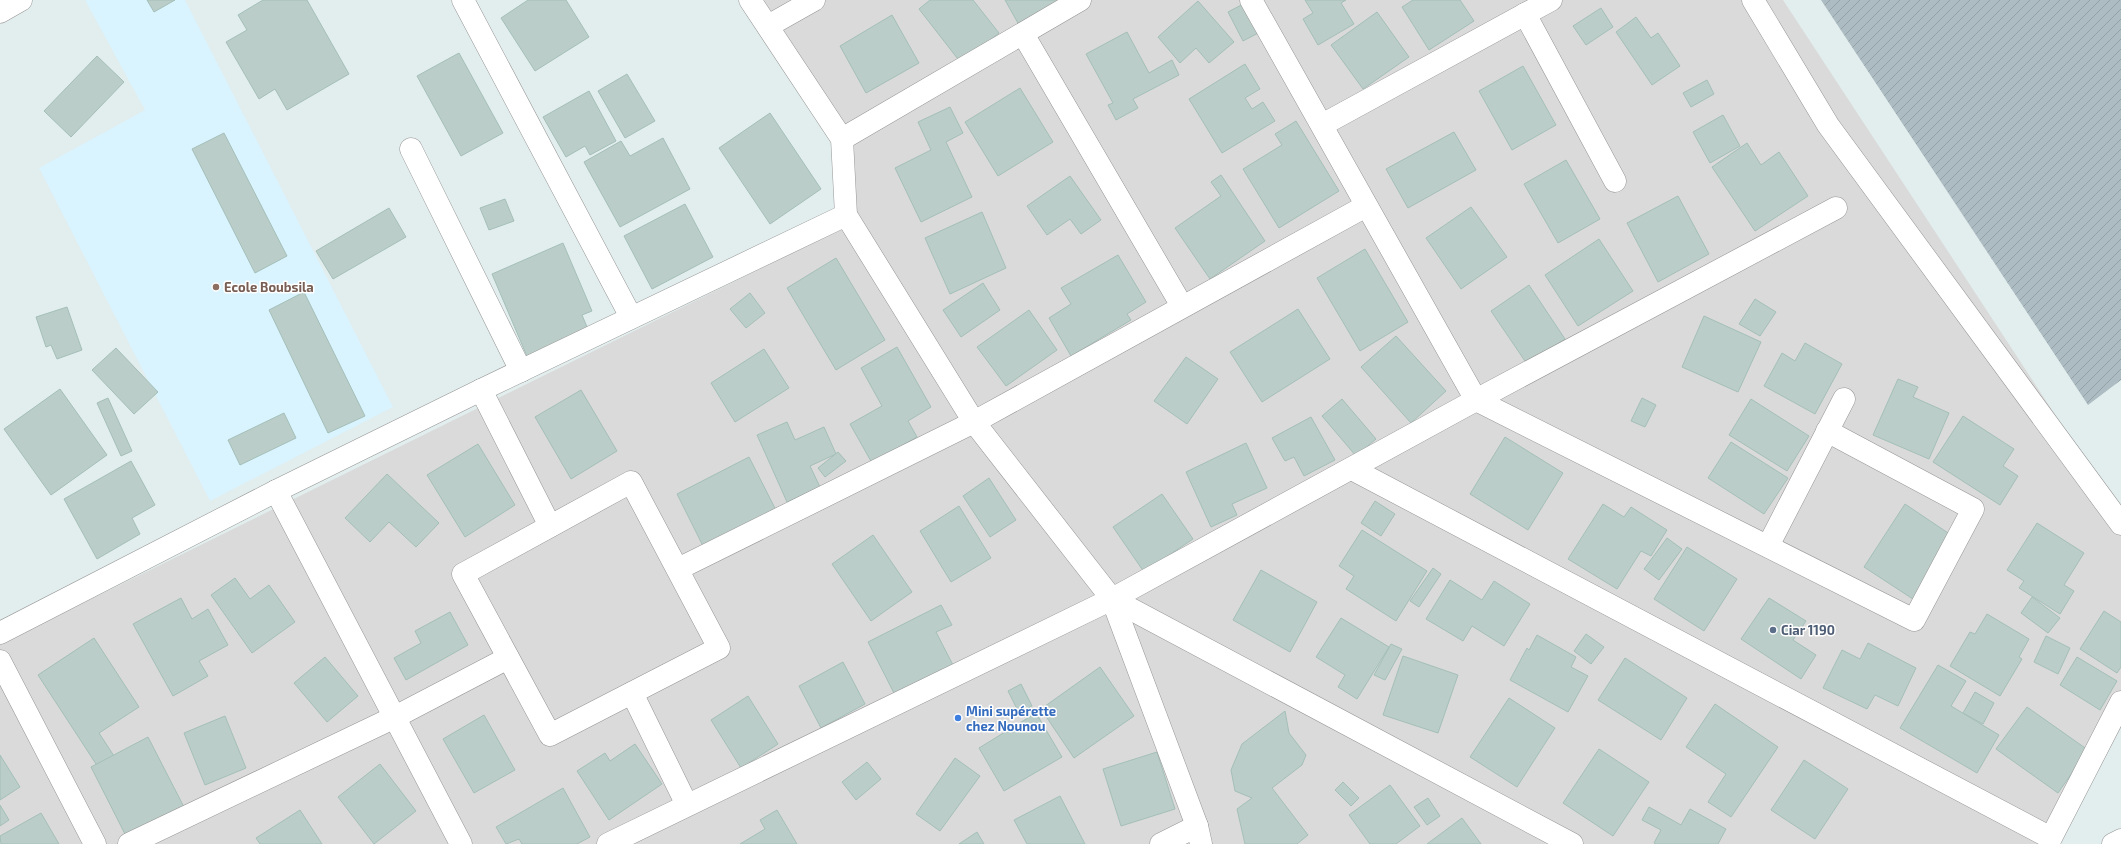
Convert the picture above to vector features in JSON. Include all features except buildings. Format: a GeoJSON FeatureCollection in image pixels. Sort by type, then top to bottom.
{"type":"FeatureCollection","features":[{"type":"Feature","properties":{"kind":"street"},"geometry":{"type":"LineString","coordinates":[[0,12],[21,0]]}},
{"type":"Feature","properties":{"kind":"street"},"geometry":{"type":"LineString","coordinates":[[463,0],[631,317]]}},
{"type":"Feature","properties":{"kind":"street"},"geometry":{"type":"LineString","coordinates":[[750,0],[842,140],[846,216],[974,422],[1112,599],[1199,835],[1161,844]]}},
{"type":"Feature","properties":{"kind":"street"},"geometry":{"type":"LineString","coordinates":[[768,26],[814,0]]}},
{"type":"Feature","properties":{"kind":"street"},"geometry":{"type":"LineString","coordinates":[[842,140],[1080,0]]}},
{"type":"Feature","properties":{"kind":"street"},"geometry":{"type":"LineString","coordinates":[[1251,0],[1476,400],[1914,620],[1973,509],[1827,431]]}},
{"type":"Feature","properties":{"kind":"street"},"geometry":{"type":"LineString","coordinates":[[1322,124],[1551,0]]}},
{"type":"Feature","properties":{"kind":"street"},"geometry":{"type":"LineString","coordinates":[[1753,0],[1828,125],[2121,524]]}},
{"type":"Feature","properties":{"kind":"street"},"geometry":{"type":"LineString","coordinates":[[1525,14],[1615,181]]}},
{"type":"Feature","properties":{"kind":"street"},"geometry":{"type":"LineString","coordinates":[[1023,34],[1182,306]]}},
{"type":"Feature","properties":{"kind":"street"},"geometry":{"type":"LineString","coordinates":[[411,149],[521,371]]}},
{"type":"Feature","properties":{"kind":"street"},"geometry":{"type":"LineString","coordinates":[[678,569],[974,422],[1182,306],[1366,206]]}},
{"type":"Feature","properties":{"kind":"street"},"geometry":{"type":"LineString","coordinates":[[608,844],[1112,599],[1476,400],[1836,208]]}},
{"type":"Feature","properties":{"kind":"street"},"geometry":{"type":"LineString","coordinates":[[0,633],[276,491],[631,317],[846,216]]}},
{"type":"Feature","properties":{"kind":"street"},"geometry":{"type":"LineString","coordinates":[[482,390],[550,526]]}},
{"type":"Feature","properties":{"kind":"street"},"geometry":{"type":"LineString","coordinates":[[1768,546],[1844,399]]}},
{"type":"Feature","properties":{"kind":"street"},"geometry":{"type":"LineString","coordinates":[[1352,468],[2052,842],[2121,702]]}},
{"type":"Feature","properties":{"kind":"street"},"geometry":{"type":"LineString","coordinates":[[631,482],[678,569],[719,648],[550,735],[463,574],[631,482]]}},
{"type":"Feature","properties":{"kind":"street"},"geometry":{"type":"LineString","coordinates":[[276,491],[461,844]]}},
{"type":"Feature","properties":{"kind":"street"},"geometry":{"type":"LineString","coordinates":[[1112,599],[1569,843]]}},
{"type":"Feature","properties":{"kind":"street"},"geometry":{"type":"LineString","coordinates":[[129,844],[395,717],[508,658]]}},
{"type":"Feature","properties":{"kind":"street"},"geometry":{"type":"LineString","coordinates":[[0,661],[95,844]]}},
{"type":"Feature","properties":{"kind":"street"},"geometry":{"type":"LineString","coordinates":[[632,693],[687,805]]}},
{"type":"Feature","properties":{"kind":"street"},"geometry":{"type":"LineString","coordinates":[[2113,844],[2121,840]]}},
{"type":"Feature","properties":{"kind":"shaded area","name":"Ecole Boubsila"},"geometry":{"type":"Polygon","coordinates":[[[85,0],[185,0],[393,407],[210,501],[39,168],[145,110],[85,0]]]}},
{"type":"Feature","properties":{"kind":"shaded area"},"geometry":{"type":"Polygon","coordinates":[[[764,0],[1783,0],[2121,515],[2121,703],[2040,844],[0,844],[0,644],[853,223],[847,131],[764,0]]]}},
{"type":"Feature","properties":{"kind":"shaded area"},"geometry":{"type":"Polygon","coordinates":[[[1821,0],[2121,0],[2121,380],[2088,405],[1821,0]]]}},
{"type":"Feature","properties":{"kind":"place","name":"Ecole Boubsila"},"geometry":{"type":"Point","coordinates":[216,287]}},
{"type":"Feature","properties":{"kind":"place","name":"Ciar 1190"},"geometry":{"type":"Point","coordinates":[1773,630]}},
{"type":"Feature","properties":{"kind":"place","name":"Mini supérette chez Nounou"},"geometry":{"type":"Point","coordinates":[958,718]}}]}
